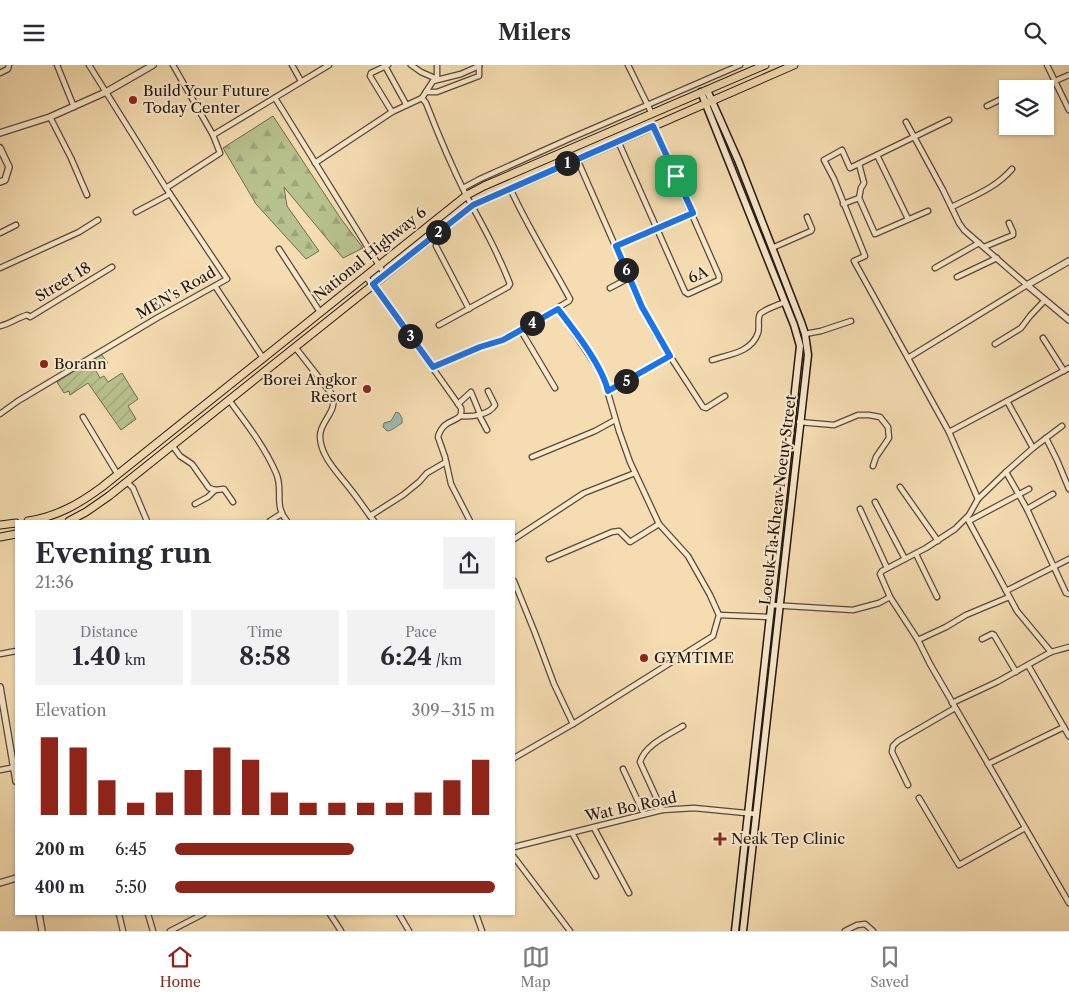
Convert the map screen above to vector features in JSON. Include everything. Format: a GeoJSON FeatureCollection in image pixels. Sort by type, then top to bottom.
{"type":"FeatureCollection","features":[{"type":"Feature","properties":{"kind":"main road","name":"National Highway 6"},"geometry":{"type":"LineString","coordinates":[[33,520],[49,517],[69,509],[118,475],[378,266],[465,192],[765,65]]}},
{"type":"Feature","properties":{"kind":"main road","name":"National Highway 6"},"geometry":{"type":"LineString","coordinates":[[71,520],[98,504],[127,482],[473,205],[510,187],[794,65]]}},
{"type":"Feature","properties":{"kind":"main road","name":"Loeuk Ta Kheav Noeuy Street"},"geometry":{"type":"LineString","coordinates":[[704,91],[738,161],[805,334],[808,355],[743,931]]}},
{"type":"Feature","properties":{"kind":"main road","name":"Loeuk Ta Kheav Noeuy Street"},"geometry":{"type":"LineString","coordinates":[[709,102],[800,345],[734,931]]}},
{"type":"Feature","properties":{"kind":"main road"},"geometry":{"type":"LineString","coordinates":[[0,525],[15,523]]}},
{"type":"Feature","properties":{"kind":"main road"},"geometry":{"type":"LineString","coordinates":[[0,537],[15,534]]}},
{"type":"Feature","properties":{"kind":"street"},"geometry":{"type":"LineString","coordinates":[[0,73],[8,69],[9,65]]}},
{"type":"Feature","properties":{"kind":"street"},"geometry":{"type":"LineString","coordinates":[[57,65],[74,107]]}},
{"type":"Feature","properties":{"kind":"street","name":"MEN's Road"},"geometry":{"type":"LineString","coordinates":[[0,414],[18,401],[157,318],[227,279],[166,188],[89,65]]}},
{"type":"Feature","properties":{"kind":"street"},"geometry":{"type":"LineString","coordinates":[[0,133],[74,107],[106,92],[153,65]]}},
{"type":"Feature","properties":{"kind":"street"},"geometry":{"type":"LineString","coordinates":[[166,188],[220,154],[213,135],[173,65]]}},
{"type":"Feature","properties":{"kind":"street"},"geometry":{"type":"LineString","coordinates":[[292,65],[302,81]]}},
{"type":"Feature","properties":{"kind":"street"},"geometry":{"type":"LineString","coordinates":[[213,135],[329,65]]}},
{"type":"Feature","properties":{"kind":"street"},"geometry":{"type":"LineString","coordinates":[[411,65],[426,75],[437,79],[454,77],[479,65],[480,76],[437,92],[426,92]]}},
{"type":"Feature","properties":{"kind":"street"},"geometry":{"type":"LineString","coordinates":[[437,65],[437,79]]}},
{"type":"Feature","properties":{"kind":"street"},"geometry":{"type":"LineString","coordinates":[[628,65],[652,114]]}},
{"type":"Feature","properties":{"kind":"street"},"geometry":{"type":"LineString","coordinates":[[465,192],[480,179],[740,65]]}},
{"type":"Feature","properties":{"kind":"street"},"geometry":{"type":"LineString","coordinates":[[1047,65],[1069,110]]}},
{"type":"Feature","properties":{"kind":"street"},"geometry":{"type":"LineString","coordinates":[[392,112],[370,76],[371,73],[387,66],[406,104]]}},
{"type":"Feature","properties":{"kind":"street"},"geometry":{"type":"LineString","coordinates":[[734,66],[738,77]]}},
{"type":"Feature","properties":{"kind":"street"},"geometry":{"type":"LineString","coordinates":[[1055,81],[1069,75]]}},
{"type":"Feature","properties":{"kind":"street"},"geometry":{"type":"LineString","coordinates":[[315,163],[392,112],[422,98],[430,84],[437,79]]}},
{"type":"Feature","properties":{"kind":"street"},"geometry":{"type":"LineString","coordinates":[[274,98],[384,275]]}},
{"type":"Feature","properties":{"kind":"street"},"geometry":{"type":"LineString","coordinates":[[422,98],[426,103],[442,145],[473,205],[510,285],[439,325]]}},
{"type":"Feature","properties":{"kind":"street"},"geometry":{"type":"LineString","coordinates":[[987,106],[999,100]]}},
{"type":"Feature","properties":{"kind":"street"},"geometry":{"type":"LineString","coordinates":[[50,117],[87,195]]}},
{"type":"Feature","properties":{"kind":"street"},"geometry":{"type":"LineString","coordinates":[[949,120],[850,168],[842,150],[824,160],[834,179],[864,257],[854,261],[949,432],[978,499]]}},
{"type":"Feature","properties":{"kind":"street"},"geometry":{"type":"LineString","coordinates":[[906,122],[964,229],[1069,320]]}},
{"type":"Feature","properties":{"kind":"street","name":"6A"},"geometry":{"type":"LineString","coordinates":[[618,141],[656,229],[688,294],[719,280],[719,278],[693,213],[653,126]]}},
{"type":"Feature","properties":{"kind":"street"},"geometry":{"type":"LineString","coordinates":[[0,148],[9,167],[5,180],[0,182]]}},
{"type":"Feature","properties":{"kind":"street"},"geometry":{"type":"LineString","coordinates":[[877,155],[908,219]]}},
{"type":"Feature","properties":{"kind":"street"},"geometry":{"type":"LineString","coordinates":[[577,159],[629,278],[656,333],[670,356],[699,402],[706,408],[725,396]]}},
{"type":"Feature","properties":{"kind":"street"},"geometry":{"type":"LineString","coordinates":[[859,164],[864,183],[860,188],[860,198],[875,234],[928,211]]}},
{"type":"Feature","properties":{"kind":"street"},"geometry":{"type":"LineString","coordinates":[[952,207],[1000,182],[1012,169]]}},
{"type":"Feature","properties":{"kind":"street"},"geometry":{"type":"LineString","coordinates":[[433,367],[480,347],[503,340],[558,309],[570,299],[520,210],[510,187]]}},
{"type":"Feature","properties":{"kind":"street"},"geometry":{"type":"LineString","coordinates":[[136,212],[170,194]]}},
{"type":"Feature","properties":{"kind":"street"},"geometry":{"type":"LineString","coordinates":[[843,204],[860,198]]}},
{"type":"Feature","properties":{"kind":"street"},"geometry":{"type":"LineString","coordinates":[[616,246],[693,213]]}},
{"type":"Feature","properties":{"kind":"street"},"geometry":{"type":"LineString","coordinates":[[772,248],[811,231],[812,229],[807,217]]}},
{"type":"Feature","properties":{"kind":"street"},"geometry":{"type":"LineString","coordinates":[[0,268],[79,232],[98,220]]}},
{"type":"Feature","properties":{"kind":"street"},"geometry":{"type":"LineString","coordinates":[[984,247],[1013,235],[1009,223]]}},
{"type":"Feature","properties":{"kind":"street"},"geometry":{"type":"LineString","coordinates":[[0,233],[16,225]]}},
{"type":"Feature","properties":{"kind":"street"},"geometry":{"type":"LineString","coordinates":[[935,268],[979,243]]}},
{"type":"Feature","properties":{"kind":"street"},"geometry":{"type":"LineString","coordinates":[[436,246],[469,309]]}},
{"type":"Feature","properties":{"kind":"street"},"geometry":{"type":"LineString","coordinates":[[279,249],[320,312]]}},
{"type":"Feature","properties":{"kind":"street"},"geometry":{"type":"LineString","coordinates":[[958,277],[997,258]]}},
{"type":"Feature","properties":{"kind":"street"},"geometry":{"type":"LineString","coordinates":[[908,358],[1069,261]]}},
{"type":"Feature","properties":{"kind":"street","name":"Street 18"},"geometry":{"type":"LineString","coordinates":[[0,326],[9,324],[15,319],[27,315],[30,317],[112,267]]}},
{"type":"Feature","properties":{"kind":"street"},"geometry":{"type":"LineString","coordinates":[[365,276],[373,284],[458,403],[461,408],[461,416]]}},
{"type":"Feature","properties":{"kind":"street"},"geometry":{"type":"LineString","coordinates":[[610,288],[629,278]]}},
{"type":"Feature","properties":{"kind":"street"},"geometry":{"type":"LineString","coordinates":[[215,286],[263,358]]}},
{"type":"Feature","properties":{"kind":"street"},"geometry":{"type":"LineString","coordinates":[[994,344],[1021,328],[1045,300]]}},
{"type":"Feature","properties":{"kind":"street"},"geometry":{"type":"LineString","coordinates":[[712,360],[734,354],[748,347],[759,331],[761,313],[785,302]]}},
{"type":"Feature","properties":{"kind":"street"},"geometry":{"type":"LineString","coordinates":[[515,757],[574,724],[713,636],[719,615],[688,555],[659,524],[635,473],[615,420],[603,376],[597,364],[558,309]]}},
{"type":"Feature","properties":{"kind":"street"},"geometry":{"type":"LineString","coordinates":[[805,334],[851,321]]}},
{"type":"Feature","properties":{"kind":"street"},"geometry":{"type":"LineString","coordinates":[[520,329],[555,388]]}},
{"type":"Feature","properties":{"kind":"street"},"geometry":{"type":"LineString","coordinates":[[949,432],[1067,370],[1043,338]]}},
{"type":"Feature","properties":{"kind":"street"},"geometry":{"type":"LineString","coordinates":[[295,347],[331,393],[334,400],[333,408],[321,430],[320,439],[324,450],[336,471],[373,520]]}},
{"type":"Feature","properties":{"kind":"street"},"geometry":{"type":"LineString","coordinates":[[608,391],[670,356]]}},
{"type":"Feature","properties":{"kind":"street"},"geometry":{"type":"LineString","coordinates":[[469,520],[456,495],[438,437],[442,427],[450,421],[461,416],[479,415],[493,409],[495,405],[488,391]]}},
{"type":"Feature","properties":{"kind":"street"},"geometry":{"type":"LineString","coordinates":[[458,403],[472,392],[479,415],[487,431]]}},
{"type":"Feature","properties":{"kind":"street"},"geometry":{"type":"LineString","coordinates":[[229,400],[271,460],[278,479],[281,514],[286,520]]}},
{"type":"Feature","properties":{"kind":"street"},"geometry":{"type":"LineString","coordinates":[[1007,401],[1033,448]]}},
{"type":"Feature","properties":{"kind":"street"},"geometry":{"type":"LineString","coordinates":[[799,422],[834,425],[858,415],[880,417],[888,427],[889,438],[880,450],[873,467]]}},
{"type":"Feature","properties":{"kind":"street"},"geometry":{"type":"LineString","coordinates":[[83,417],[118,475]]}},
{"type":"Feature","properties":{"kind":"street"},"geometry":{"type":"LineString","coordinates":[[532,457],[595,431],[615,420]]}},
{"type":"Feature","properties":{"kind":"street"},"geometry":{"type":"LineString","coordinates":[[968,520],[978,499],[1033,448],[1062,426]]}},
{"type":"Feature","properties":{"kind":"street"},"geometry":{"type":"LineString","coordinates":[[1046,438],[1069,489]]}},
{"type":"Feature","properties":{"kind":"street"},"geometry":{"type":"LineString","coordinates":[[172,445],[180,456],[192,464],[209,488],[215,490],[224,489],[233,502]]}},
{"type":"Feature","properties":{"kind":"street"},"geometry":{"type":"LineString","coordinates":[[370,516],[403,495],[427,473],[446,462]]}},
{"type":"Feature","properties":{"kind":"street"},"geometry":{"type":"LineString","coordinates":[[1006,472],[1027,509],[1066,593],[1069,594]]}},
{"type":"Feature","properties":{"kind":"street"},"geometry":{"type":"LineString","coordinates":[[515,538],[584,493],[635,473]]}},
{"type":"Feature","properties":{"kind":"street"},"geometry":{"type":"LineString","coordinates":[[127,482],[133,488],[147,520]]}},
{"type":"Feature","properties":{"kind":"street"},"geometry":{"type":"LineString","coordinates":[[900,487],[938,541]]}},
{"type":"Feature","properties":{"kind":"street"},"geometry":{"type":"LineString","coordinates":[[1029,489],[968,520],[938,541],[887,568],[880,574],[890,597],[918,640],[952,703],[1069,903]]}},
{"type":"Feature","properties":{"kind":"street"},"geometry":{"type":"LineString","coordinates":[[195,503],[208,497],[215,490]]}},
{"type":"Feature","properties":{"kind":"street"},"geometry":{"type":"LineString","coordinates":[[1027,509],[1053,494]]}},
{"type":"Feature","properties":{"kind":"street"},"geometry":{"type":"LineString","coordinates":[[875,502],[905,559]]}},
{"type":"Feature","properties":{"kind":"street"},"geometry":{"type":"LineString","coordinates":[[860,509],[887,568]]}},
{"type":"Feature","properties":{"kind":"street"},"geometry":{"type":"LineString","coordinates":[[272,520],[281,514]]}},
{"type":"Feature","properties":{"kind":"street"},"geometry":{"type":"LineString","coordinates":[[968,520],[1009,597],[1025,622],[1044,641],[1051,652]]}},
{"type":"Feature","properties":{"kind":"street"},"geometry":{"type":"LineString","coordinates":[[549,559],[612,532],[619,531],[630,543],[659,524]]}},
{"type":"Feature","properties":{"kind":"street"},"geometry":{"type":"LineString","coordinates":[[916,554],[937,597]]}},
{"type":"Feature","properties":{"kind":"street"},"geometry":{"type":"LineString","coordinates":[[1006,591],[1069,559]]}},
{"type":"Feature","properties":{"kind":"street"},"geometry":{"type":"LineString","coordinates":[[515,583],[554,684],[574,724]]}},
{"type":"Feature","properties":{"kind":"street"},"geometry":{"type":"LineString","coordinates":[[771,605],[853,610],[879,603],[890,597]]}},
{"type":"Feature","properties":{"kind":"street"},"geometry":{"type":"LineString","coordinates":[[918,640],[966,615],[1009,597]]}},
{"type":"Feature","properties":{"kind":"street"},"geometry":{"type":"LineString","coordinates":[[719,615],[770,617]]}},
{"type":"Feature","properties":{"kind":"street"},"geometry":{"type":"LineString","coordinates":[[982,639],[992,634],[994,635],[1016,672]]}},
{"type":"Feature","properties":{"kind":"street"},"geometry":{"type":"LineString","coordinates":[[952,703],[1016,672],[1051,652],[1069,647]]}},
{"type":"Feature","properties":{"kind":"street"},"geometry":{"type":"LineString","coordinates":[[0,654],[15,651]]}},
{"type":"Feature","properties":{"kind":"street"},"geometry":{"type":"LineString","coordinates":[[1028,665],[1069,736]]}},
{"type":"Feature","properties":{"kind":"street"},"geometry":{"type":"LineString","coordinates":[[0,687],[15,768],[0,771]]}},
{"type":"Feature","properties":{"kind":"street"},"geometry":{"type":"LineString","coordinates":[[908,785],[892,752],[893,746],[906,736],[955,708]]}},
{"type":"Feature","properties":{"kind":"street"},"geometry":{"type":"LineString","coordinates":[[662,811],[640,762],[644,753],[652,746],[683,726]]}},
{"type":"Feature","properties":{"kind":"street"},"geometry":{"type":"LineString","coordinates":[[988,764],[1064,727]]}},
{"type":"Feature","properties":{"kind":"street"},"geometry":{"type":"LineString","coordinates":[[623,769],[644,814]]}},
{"type":"Feature","properties":{"kind":"street"},"geometry":{"type":"LineString","coordinates":[[919,798],[959,865],[1026,828]]}},
{"type":"Feature","properties":{"kind":"street","name":"Wat Bo Road"},"geometry":{"type":"LineString","coordinates":[[515,847],[662,811],[694,808],[756,814]]}},
{"type":"Feature","properties":{"kind":"street"},"geometry":{"type":"LineString","coordinates":[[594,828],[629,893]]}},
{"type":"Feature","properties":{"kind":"street"},"geometry":{"type":"LineString","coordinates":[[572,833],[596,876]]}},
{"type":"Feature","properties":{"kind":"street"},"geometry":{"type":"LineString","coordinates":[[515,858],[570,931]]}},
{"type":"Feature","properties":{"kind":"street"},"geometry":{"type":"LineString","coordinates":[[0,883],[15,878]]}},
{"type":"Feature","properties":{"kind":"street"},"geometry":{"type":"LineString","coordinates":[[39,915],[42,931]]}},
{"type":"Feature","properties":{"kind":"street"},"geometry":{"type":"LineString","coordinates":[[119,915],[123,931]]}},
{"type":"Feature","properties":{"kind":"street"},"geometry":{"type":"LineString","coordinates":[[148,915],[153,931]]}},
{"type":"Feature","properties":{"kind":"street"},"geometry":{"type":"LineString","coordinates":[[170,931],[202,915]]}},
{"type":"Feature","properties":{"kind":"street"},"geometry":{"type":"LineString","coordinates":[[331,915],[341,931]]}},
{"type":"Feature","properties":{"kind":"street"},"geometry":{"type":"LineString","coordinates":[[399,915],[409,931]]}},
{"type":"Feature","properties":{"kind":"street"},"geometry":{"type":"LineString","coordinates":[[476,915],[482,931]]}},
{"type":"Feature","properties":{"kind":"street"},"geometry":{"type":"LineString","coordinates":[[844,931],[856,925],[864,924],[873,931]]}},
{"type":"Feature","properties":{"kind":"green space"},"geometry":{"type":"Polygon","coordinates":[[[273,116],[341,219],[363,248],[343,258],[284,187],[287,206],[319,251],[306,259],[256,204],[223,148],[273,116]]]}},
{"type":"Feature","properties":{"kind":"green space"},"geometry":{"type":"Polygon","coordinates":[[[101,354],[108,363],[93,366],[100,378],[104,376],[108,382],[122,373],[138,399],[128,406],[136,419],[121,430],[88,383],[70,395],[69,391],[64,393],[57,382],[101,354]]]}},
{"type":"Feature","properties":{"kind":"water"},"geometry":{"type":"Polygon","coordinates":[[[396,412],[402,418],[402,423],[387,431],[383,427],[384,423],[391,421],[396,412]]]}},
{"type":"Feature","properties":{"kind":"place","name":"Build Your Future Today Center"},"geometry":{"type":"Point","coordinates":[133,100]}},
{"type":"Feature","properties":{"kind":"place","name":"Borann"},"geometry":{"type":"Point","coordinates":[44,364]}},
{"type":"Feature","properties":{"kind":"place","name":"Borei Angkor Resort"},"geometry":{"type":"Point","coordinates":[367,389]}},
{"type":"Feature","properties":{"kind":"place","name":"GYMTIME"},"geometry":{"type":"Point","coordinates":[644,658]}},
{"type":"Feature","properties":{"kind":"place","name":"Neak Tep Clinic"},"geometry":{"type":"Point","coordinates":[720,839]}},
{"type":"Feature","properties":{"kind":"route"},"geometry":{"type":"LineString","coordinates":[[653,126],[676,176],[693,213],[616,246],[642,307],[670,356],[608,391],[597,364],[558,309],[503,340],[480,347],[433,367],[373,284],[473,205],[653,126]]}}]}
